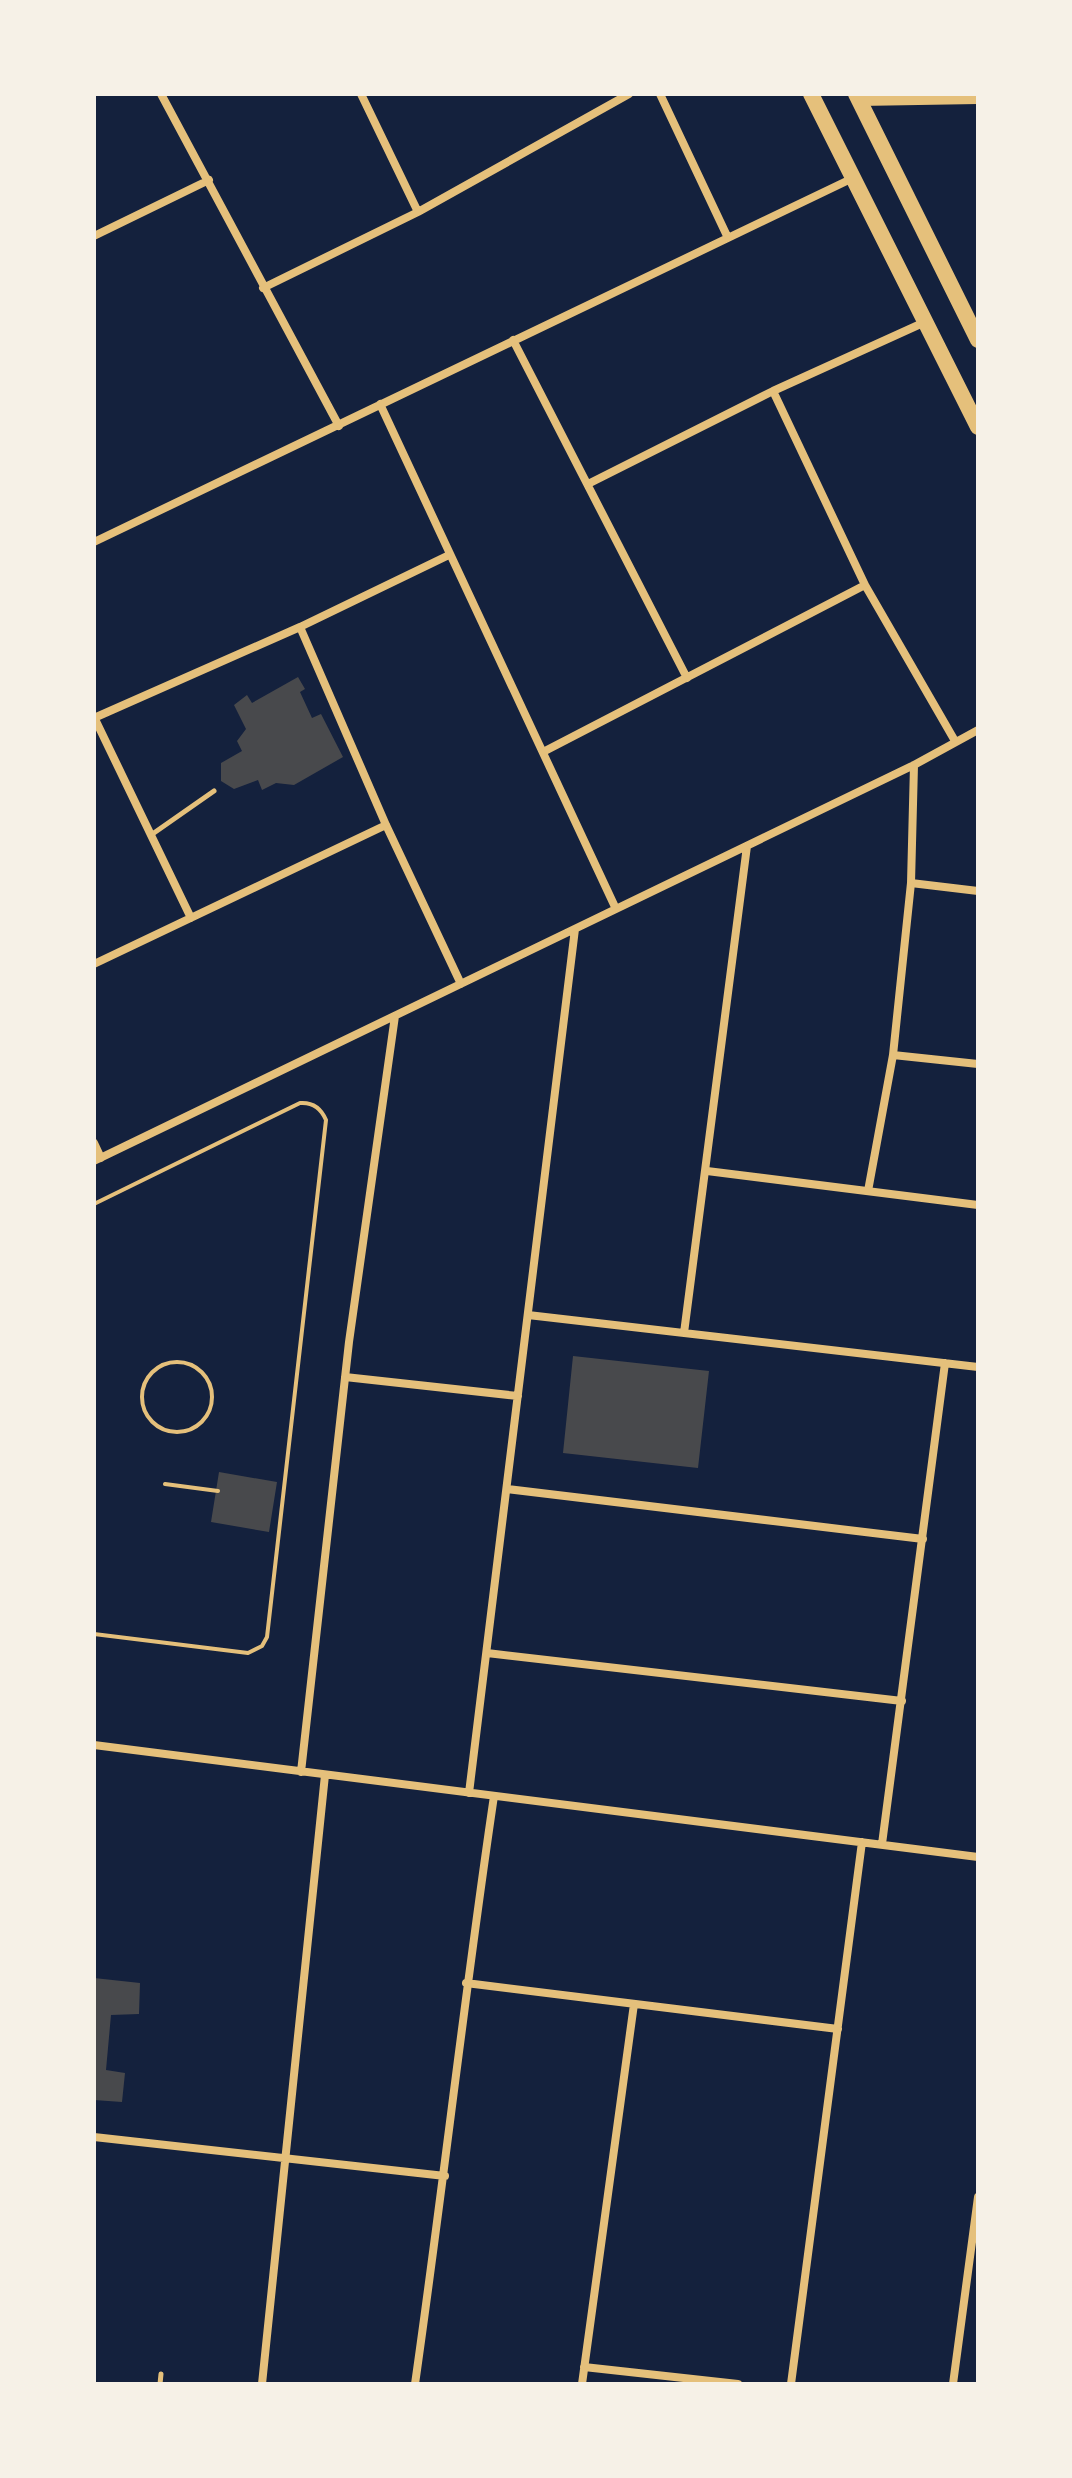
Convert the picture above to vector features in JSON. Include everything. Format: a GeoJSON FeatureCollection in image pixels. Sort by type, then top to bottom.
{"type":"FeatureCollection","features":[{"type":"Feature","properties":{"kind":"main road"},"geometry":{"type":"LineString","coordinates":[[811,94],[978,427]]}},
{"type":"Feature","properties":{"kind":"main road"},"geometry":{"type":"LineString","coordinates":[[978,97],[858,97],[978,340]]}},
{"type":"Feature","properties":{"kind":"street"},"geometry":{"type":"LineString","coordinates":[[161,94],[339,426]]}},
{"type":"Feature","properties":{"kind":"street"},"geometry":{"type":"LineString","coordinates":[[361,94],[418,212]]}},
{"type":"Feature","properties":{"kind":"street"},"geometry":{"type":"LineString","coordinates":[[263,288],[418,212],[629,94]]}},
{"type":"Feature","properties":{"kind":"street"},"geometry":{"type":"LineString","coordinates":[[660,94],[728,238]]}},
{"type":"Feature","properties":{"kind":"street"},"geometry":{"type":"LineString","coordinates":[[94,542],[853,178]]}},
{"type":"Feature","properties":{"kind":"street"},"geometry":{"type":"LineString","coordinates":[[94,236],[209,180]]}},
{"type":"Feature","properties":{"kind":"street"},"geometry":{"type":"LineString","coordinates":[[588,484],[773,391],[925,322]]}},
{"type":"Feature","properties":{"kind":"street"},"geometry":{"type":"LineString","coordinates":[[513,340],[687,678]]}},
{"type":"Feature","properties":{"kind":"street"},"geometry":{"type":"LineString","coordinates":[[773,391],[865,585],[955,741]]}},
{"type":"Feature","properties":{"kind":"street"},"geometry":{"type":"LineString","coordinates":[[380,404],[616,909]]}},
{"type":"Feature","properties":{"kind":"street"},"geometry":{"type":"LineString","coordinates":[[191,918],[94,717],[300,627],[449,555]]}},
{"type":"Feature","properties":{"kind":"street"},"geometry":{"type":"LineString","coordinates":[[543,752],[865,585]]}},
{"type":"Feature","properties":{"kind":"street"},"geometry":{"type":"LineString","coordinates":[[300,627],[386,825],[461,984]]}},
{"type":"Feature","properties":{"kind":"street"},"geometry":{"type":"LineString","coordinates":[[94,1143],[97,1160],[914,765],[978,730]]}},
{"type":"Feature","properties":{"kind":"street"},"geometry":{"type":"LineString","coordinates":[[868,1191],[893,1055],[911,883],[914,765]]}},
{"type":"Feature","properties":{"kind":"street"},"geometry":{"type":"LineString","coordinates":[[94,964],[386,825]]}},
{"type":"Feature","properties":{"kind":"street"},"geometry":{"type":"LineString","coordinates":[[684,1333],[747,846]]}},
{"type":"Feature","properties":{"kind":"street"},"geometry":{"type":"LineString","coordinates":[[911,883],[978,891]]}},
{"type":"Feature","properties":{"kind":"street"},"geometry":{"type":"LineString","coordinates":[[469,1793],[575,929]]}},
{"type":"Feature","properties":{"kind":"street"},"geometry":{"type":"LineString","coordinates":[[301,1772],[345,1377],[395,1016]]}},
{"type":"Feature","properties":{"kind":"street"},"geometry":{"type":"LineString","coordinates":[[893,1055],[978,1064]]}},
{"type":"Feature","properties":{"kind":"street"},"geometry":{"type":"LineString","coordinates":[[707,1171],[978,1205]]}},
{"type":"Feature","properties":{"kind":"street"},"geometry":{"type":"LineString","coordinates":[[528,1315],[978,1367]]}},
{"type":"Feature","properties":{"kind":"street"},"geometry":{"type":"LineString","coordinates":[[882,1844],[945,1363]]}},
{"type":"Feature","properties":{"kind":"street"},"geometry":{"type":"LineString","coordinates":[[345,1377],[518,1396]]}},
{"type":"Feature","properties":{"kind":"street"},"geometry":{"type":"LineString","coordinates":[[507,1489],[923,1539]]}},
{"type":"Feature","properties":{"kind":"street"},"geometry":{"type":"LineString","coordinates":[[487,1653],[902,1701]]}},
{"type":"Feature","properties":{"kind":"street"},"geometry":{"type":"LineString","coordinates":[[94,1745],[978,1857]]}},
{"type":"Feature","properties":{"kind":"street"},"geometry":{"type":"LineString","coordinates":[[262,2384],[325,1775]]}},
{"type":"Feature","properties":{"kind":"street"},"geometry":{"type":"LineString","coordinates":[[415,2384],[445,2176],[466,1983],[494,1796]]}},
{"type":"Feature","properties":{"kind":"street"},"geometry":{"type":"LineString","coordinates":[[791,2384],[862,1842]]}},
{"type":"Feature","properties":{"kind":"street"},"geometry":{"type":"LineString","coordinates":[[466,1983],[838,2029]]}},
{"type":"Feature","properties":{"kind":"street"},"geometry":{"type":"LineString","coordinates":[[582,2384],[634,2004]]}},
{"type":"Feature","properties":{"kind":"street"},"geometry":{"type":"LineString","coordinates":[[94,2137],[445,2176]]}},
{"type":"Feature","properties":{"kind":"street"},"geometry":{"type":"LineString","coordinates":[[953,2384],[978,2197]]}},
{"type":"Feature","properties":{"kind":"street"},"geometry":{"type":"LineString","coordinates":[[584,2367],[738,2384]]}},
{"type":"Feature","properties":{"kind":"lane"},"geometry":{"type":"LineString","coordinates":[[151,835],[214,791]]}},
{"type":"Feature","properties":{"kind":"lane"},"geometry":{"type":"LineString","coordinates":[[160,2384],[161,2374]]}},
{"type":"Feature","properties":{"kind":"path"},"geometry":{"type":"LineString","coordinates":[[94,1204],[300,1103],[314,1105],[326,1120],[267,1637],[262,1646],[248,1653],[94,1634]]}},
{"type":"Feature","properties":{"kind":"path"},"geometry":{"type":"LineString","coordinates":[[177,1361],[198,1369],[206,1377],[212,1400],[202,1421],[181,1432],[169,1432],[149,1419],[141,1398],[148,1377],[155,1368],[177,1361]]}},
{"type":"Feature","properties":{"kind":"path"},"geometry":{"type":"LineString","coordinates":[[165,1484],[218,1491]]}},
{"type":"Feature","properties":{"kind":"building"},"geometry":{"type":"Polygon","coordinates":[[[298,677],[305,689],[300,692],[312,718],[321,714],[343,757],[294,785],[276,783],[262,790],[258,780],[234,789],[221,781],[221,763],[242,751],[237,741],[246,729],[234,705],[247,695],[252,703],[298,677]]]}},
{"type":"Feature","properties":{"kind":"building"},"geometry":{"type":"Polygon","coordinates":[[[573,1356],[709,1371],[698,1468],[563,1453],[573,1356]]]}},
{"type":"Feature","properties":{"kind":"building"},"geometry":{"type":"Polygon","coordinates":[[[219,1472],[277,1482],[269,1532],[211,1522],[219,1472]]]}},
{"type":"Feature","properties":{"kind":"building"},"geometry":{"type":"Polygon","coordinates":[[[94,1978],[140,1983],[139,2014],[111,2015],[106,2070],[125,2073],[122,2102],[94,2100],[94,1978]]]}}]}
